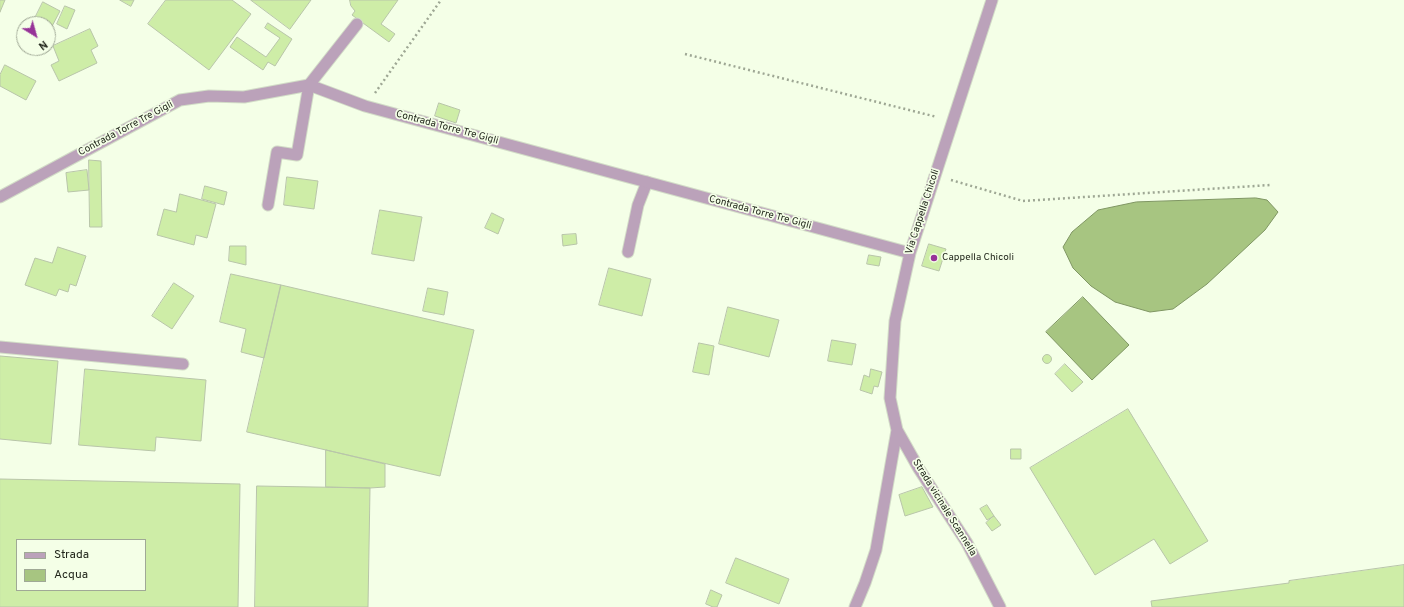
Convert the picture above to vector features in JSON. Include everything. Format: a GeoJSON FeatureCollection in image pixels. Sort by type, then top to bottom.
{"type":"FeatureCollection","features":[{"type":"Feature","properties":{"kind":"street","name":"Via Cappella Chicoli"},"geometry":{"type":"LineString","coordinates":[[897,430],[890,398],[895,321],[910,254],[953,121],[989,1]]}},
{"type":"Feature","properties":{"kind":"street"},"geometry":{"type":"LineString","coordinates":[[268,205],[276,152],[297,156],[309,85],[357,24]]}},
{"type":"Feature","properties":{"kind":"street","name":"Contrada Torre Tre Gigli"},"geometry":{"type":"LineString","coordinates":[[0,197],[180,100],[209,96],[244,96],[309,85],[365,106],[910,254]]}},
{"type":"Feature","properties":{"kind":"street"},"geometry":{"type":"LineString","coordinates":[[628,252],[638,205],[647,182]]}},
{"type":"Feature","properties":{"kind":"street"},"geometry":{"type":"LineString","coordinates":[[0,347],[183,364]]}},
{"type":"Feature","properties":{"kind":"street"},"geometry":{"type":"LineString","coordinates":[[855,607],[866,583],[876,550],[897,430]]}},
{"type":"Feature","properties":{"kind":"street","name":"Strada vicinale Scannella"},"geometry":{"type":"LineString","coordinates":[[897,430],[919,469],[967,543],[1000,607]]}},
{"type":"Feature","properties":{"kind":"path"},"geometry":{"type":"LineString","coordinates":[[365,106],[441,0]]}},
{"type":"Feature","properties":{"kind":"path"},"geometry":{"type":"LineString","coordinates":[[685,54],[953,121]]}},
{"type":"Feature","properties":{"kind":"path"},"geometry":{"type":"LineString","coordinates":[[935,175],[1023,201],[1270,185]]}},
{"type":"Feature","properties":{"kind":"water"},"geometry":{"type":"Polygon","coordinates":[[[1256,198],[1267,200],[1278,212],[1265,230],[1207,284],[1173,309],[1150,312],[1115,302],[1091,286],[1073,268],[1063,247],[1072,232],[1098,210],[1136,202],[1256,198]]]}},
{"type":"Feature","properties":{"kind":"water"},"geometry":{"type":"Polygon","coordinates":[[[1083,297],[1129,345],[1092,380],[1046,332],[1083,297]]]}},
{"type":"Feature","properties":{"kind":"building"},"geometry":{"type":"Polygon","coordinates":[[[0,0],[5,0],[0,12],[0,0]]]}},
{"type":"Feature","properties":{"kind":"building"},"geometry":{"type":"Polygon","coordinates":[[[120,0],[134,0],[131,6],[120,0]]]}},
{"type":"Feature","properties":{"kind":"building"},"geometry":{"type":"Polygon","coordinates":[[[166,0],[232,0],[251,14],[209,70],[148,24],[166,0]]]}},
{"type":"Feature","properties":{"kind":"building"},"geometry":{"type":"Polygon","coordinates":[[[251,0],[311,0],[290,29],[251,0]]]}},
{"type":"Feature","properties":{"kind":"building"},"geometry":{"type":"Polygon","coordinates":[[[350,0],[398,0],[381,24],[395,34],[389,42],[352,15],[355,11],[351,6],[350,0]]]}},
{"type":"Feature","properties":{"kind":"building"},"geometry":{"type":"Polygon","coordinates":[[[43,2],[60,11],[56,19],[56,16],[36,16],[43,2]]]}},
{"type":"Feature","properties":{"kind":"building"},"geometry":{"type":"Polygon","coordinates":[[[65,6],[75,10],[67,29],[57,24],[65,6]]]}},
{"type":"Feature","properties":{"kind":"building"},"geometry":{"type":"Polygon","coordinates":[[[268,23],[292,39],[275,66],[268,62],[263,70],[230,47],[237,37],[266,57],[280,38],[265,28],[268,23]]]}},
{"type":"Feature","properties":{"kind":"building"},"geometry":{"type":"Polygon","coordinates":[[[90,29],[98,46],[91,50],[97,63],[59,81],[51,65],[59,61],[56,54],[56,45],[90,29]]]}},
{"type":"Feature","properties":{"kind":"building"},"geometry":{"type":"Polygon","coordinates":[[[5,65],[36,81],[26,100],[0,86],[0,75],[5,65]]]}},
{"type":"Feature","properties":{"kind":"building"},"geometry":{"type":"Polygon","coordinates":[[[439,103],[460,110],[456,123],[435,116],[439,103]]]}},
{"type":"Feature","properties":{"kind":"building"},"geometry":{"type":"Polygon","coordinates":[[[89,160],[101,161],[102,227],[90,227],[89,160]]]}},
{"type":"Feature","properties":{"kind":"building"},"geometry":{"type":"Polygon","coordinates":[[[87,170],[89,190],[68,192],[66,173],[87,170]]]}},
{"type":"Feature","properties":{"kind":"building"},"geometry":{"type":"Polygon","coordinates":[[[287,177],[318,181],[314,209],[284,205],[287,177]]]}},
{"type":"Feature","properties":{"kind":"building"},"geometry":{"type":"Polygon","coordinates":[[[205,186],[227,192],[224,205],[202,199],[205,186]]]}},
{"type":"Feature","properties":{"kind":"building"},"geometry":{"type":"Polygon","coordinates":[[[180,194],[216,204],[207,238],[196,235],[194,245],[157,235],[164,209],[176,212],[180,194]]]}},
{"type":"Feature","properties":{"kind":"building"},"geometry":{"type":"Polygon","coordinates":[[[380,210],[422,217],[414,261],[372,254],[380,210]]]}},
{"type":"Feature","properties":{"kind":"building"},"geometry":{"type":"Polygon","coordinates":[[[492,213],[504,219],[498,234],[485,228],[492,213]]]}},
{"type":"Feature","properties":{"kind":"building"},"geometry":{"type":"Polygon","coordinates":[[[576,234],[577,244],[563,246],[562,235],[576,234]]]}},
{"type":"Feature","properties":{"kind":"building","name":"Cappella Chicoli"},"geometry":{"type":"Polygon","coordinates":[[[929,244],[946,249],[939,271],[922,266],[929,244]]]}},
{"type":"Feature","properties":{"kind":"building"},"geometry":{"type":"Polygon","coordinates":[[[230,246],[246,246],[246,265],[229,261],[230,246]]]}},
{"type":"Feature","properties":{"kind":"building"},"geometry":{"type":"Polygon","coordinates":[[[58,247],[86,256],[76,286],[70,284],[68,292],[59,289],[56,296],[25,285],[35,258],[52,263],[58,247]]]}},
{"type":"Feature","properties":{"kind":"building"},"geometry":{"type":"Polygon","coordinates":[[[869,255],[881,257],[879,266],[867,264],[869,255]]]}},
{"type":"Feature","properties":{"kind":"building"},"geometry":{"type":"Polygon","coordinates":[[[609,268],[651,279],[642,316],[599,305],[609,268]]]}},
{"type":"Feature","properties":{"kind":"building"},"geometry":{"type":"Polygon","coordinates":[[[231,274],[281,285],[264,358],[241,352],[246,329],[220,322],[231,274]]]}},
{"type":"Feature","properties":{"kind":"building"},"geometry":{"type":"Polygon","coordinates":[[[174,283],[194,296],[172,329],[152,316],[174,283]]]}},
{"type":"Feature","properties":{"kind":"building"},"geometry":{"type":"Polygon","coordinates":[[[281,285],[474,330],[440,476],[247,432],[281,285]]]}},
{"type":"Feature","properties":{"kind":"building"},"geometry":{"type":"Polygon","coordinates":[[[428,288],[448,292],[444,315],[423,311],[428,288]]]}},
{"type":"Feature","properties":{"kind":"building"},"geometry":{"type":"Polygon","coordinates":[[[728,307],[779,320],[769,357],[719,344],[728,307]]]}},
{"type":"Feature","properties":{"kind":"building"},"geometry":{"type":"Polygon","coordinates":[[[832,340],[856,344],[852,365],[828,361],[832,340]]]}},
{"type":"Feature","properties":{"kind":"building"},"geometry":{"type":"Polygon","coordinates":[[[699,343],[714,346],[709,375],[693,372],[699,343]]]}},
{"type":"Feature","properties":{"kind":"building"},"geometry":{"type":"Polygon","coordinates":[[[1047,354],[1052,359],[1047,364],[1042,359],[1047,354]]]}},
{"type":"Feature","properties":{"kind":"building"},"geometry":{"type":"Polygon","coordinates":[[[0,356],[58,361],[51,444],[0,439],[0,356]]]}},
{"type":"Feature","properties":{"kind":"building"},"geometry":{"type":"Polygon","coordinates":[[[1065,364],[1083,382],[1072,392],[1055,374],[1065,364]]]}},
{"type":"Feature","properties":{"kind":"building"},"geometry":{"type":"Polygon","coordinates":[[[85,369],[206,380],[201,441],[156,437],[155,451],[79,445],[85,369]]]}},
{"type":"Feature","properties":{"kind":"building"},"geometry":{"type":"Polygon","coordinates":[[[871,369],[882,372],[878,387],[874,386],[872,394],[860,390],[864,375],[869,377],[871,369]]]}},
{"type":"Feature","properties":{"kind":"building"},"geometry":{"type":"Polygon","coordinates":[[[1128,409],[1208,541],[1170,564],[1154,539],[1095,575],[1030,468],[1128,409]]]}},
{"type":"Feature","properties":{"kind":"building"},"geometry":{"type":"Polygon","coordinates":[[[1011,449],[1021,449],[1021,459],[1011,459],[1011,449]]]}},
{"type":"Feature","properties":{"kind":"building"},"geometry":{"type":"Polygon","coordinates":[[[326,450],[385,464],[385,487],[326,487],[326,450]]]}},
{"type":"Feature","properties":{"kind":"building"},"geometry":{"type":"Polygon","coordinates":[[[0,479],[240,484],[238,607],[0,607],[0,479]]]}},
{"type":"Feature","properties":{"kind":"building"},"geometry":{"type":"Polygon","coordinates":[[[257,486],[370,488],[368,607],[255,607],[257,486]]]}},
{"type":"Feature","properties":{"kind":"building"},"geometry":{"type":"Polygon","coordinates":[[[922,487],[933,507],[905,516],[899,495],[922,487]]]}},
{"type":"Feature","properties":{"kind":"building"},"geometry":{"type":"Polygon","coordinates":[[[987,505],[994,516],[987,520],[980,509],[987,505]]]}},
{"type":"Feature","properties":{"kind":"building"},"geometry":{"type":"Polygon","coordinates":[[[994,516],[1001,525],[992,531],[986,523],[994,516]]]}},
{"type":"Feature","properties":{"kind":"building"},"geometry":{"type":"Polygon","coordinates":[[[736,558],[789,579],[779,604],[726,583],[736,558]]]}},
{"type":"Feature","properties":{"kind":"building"},"geometry":{"type":"Polygon","coordinates":[[[1404,565],[1404,607],[1152,607],[1151,601],[1289,583],[1289,581],[1404,565]]]}},
{"type":"Feature","properties":{"kind":"building"},"geometry":{"type":"Polygon","coordinates":[[[711,590],[722,595],[717,607],[706,604],[711,590]]]}},
{"type":"Feature","properties":{"kind":"place","name":"Cappella Chicoli"},"geometry":{"type":"Point","coordinates":[934,258]}}]}
